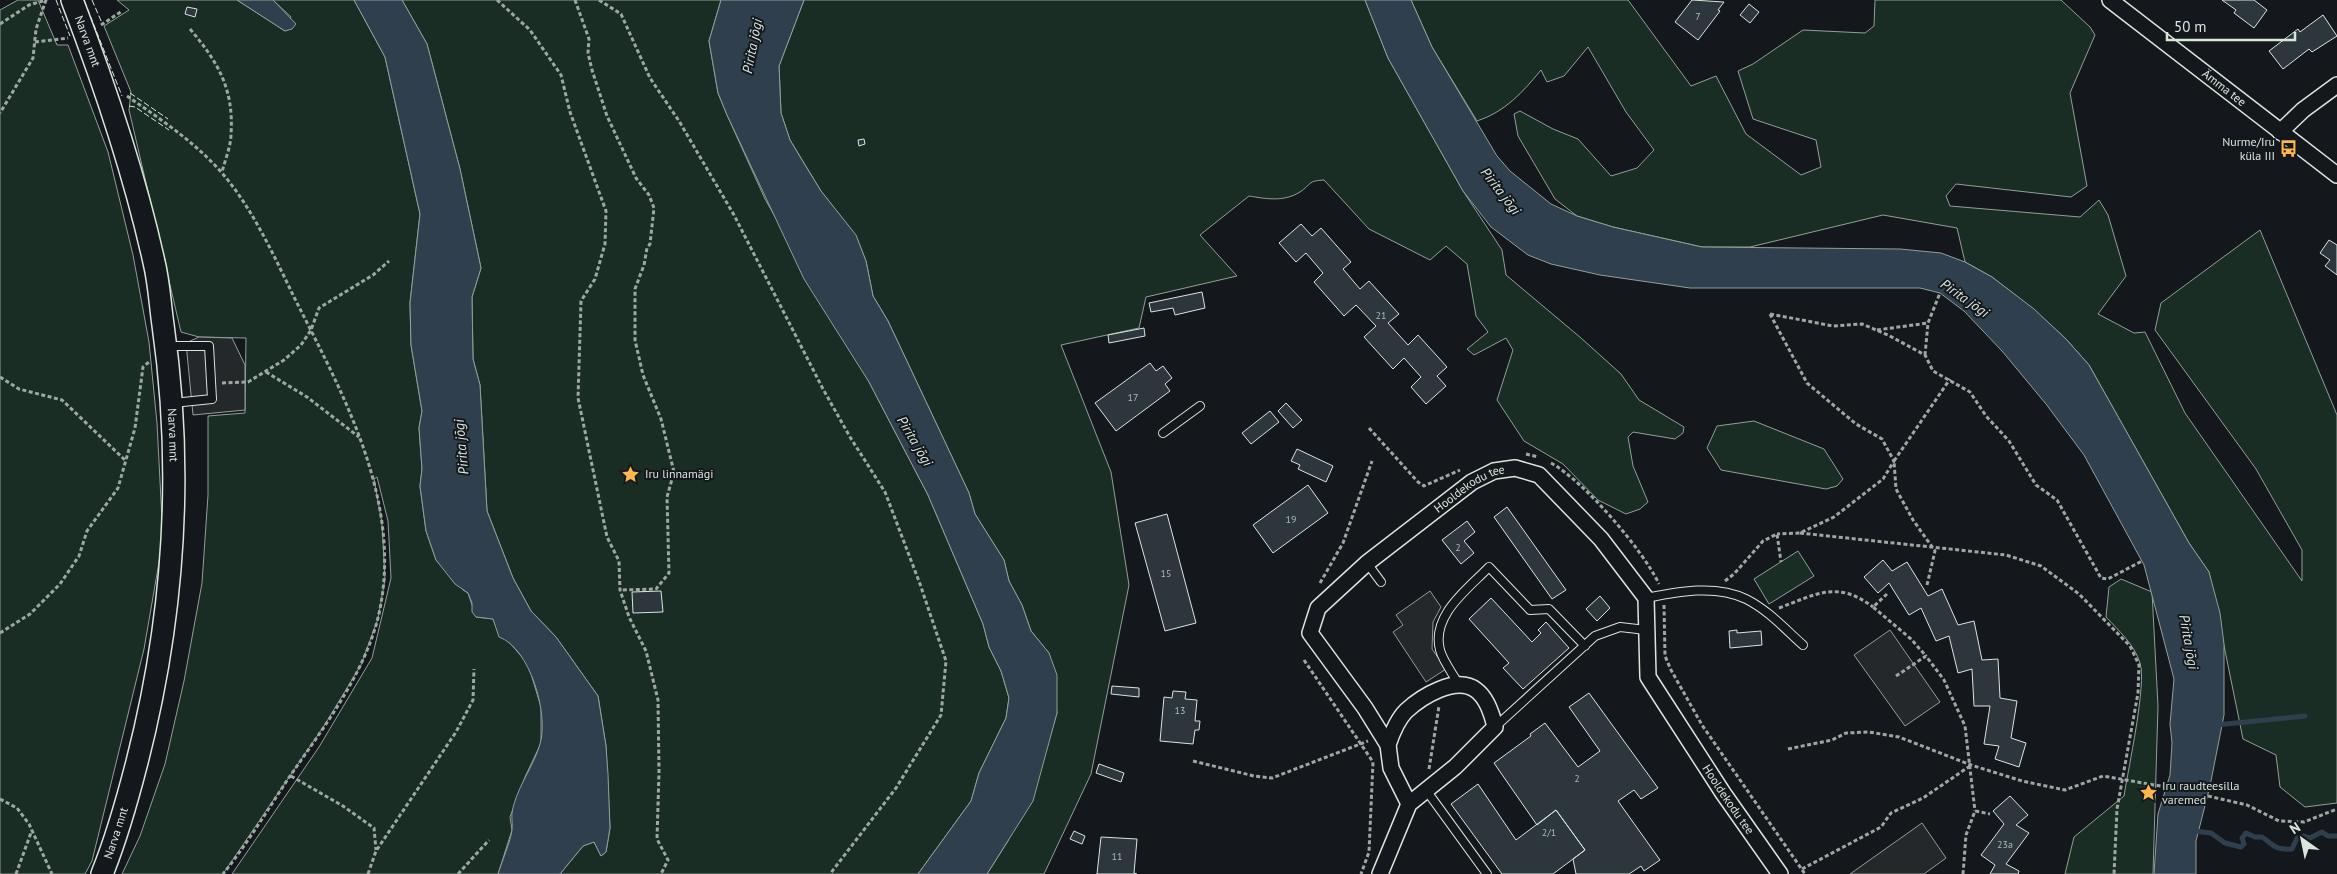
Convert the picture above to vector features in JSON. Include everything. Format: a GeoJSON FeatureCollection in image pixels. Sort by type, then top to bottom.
{"type":"FeatureCollection","features":[{"type":"Feature","properties":{"kind":"main road","name":"Narva mnt"},"geometry":{"type":"LineString","coordinates":[[72,0],[89,30],[118,124],[152,254],[173,403],[174,490],[168,601],[152,701],[118,835],[102,874]]}},
{"type":"Feature","properties":{"kind":"street","name":"Ämma tee"},"geometry":{"type":"LineString","coordinates":[[2110,0],[2337,175]]}},
{"type":"Feature","properties":{"kind":"street"},"geometry":{"type":"LineString","coordinates":[[2280,132],[2303,110],[2337,85]]}},
{"type":"Feature","properties":{"kind":"street","name":"Hooldekodu tee"},"geometry":{"type":"LineString","coordinates":[[1409,804],[1391,768],[1388,745],[1365,708],[1310,633],[1318,608],[1367,563],[1472,482],[1494,471],[1515,468],[1538,475],[1601,539],[1646,598],[1648,677],[1780,874]]}},
{"type":"Feature","properties":{"kind":"street"},"geometry":{"type":"LineString","coordinates":[[1380,874],[1409,804],[1462,760],[1495,727],[1490,709],[1476,690],[1459,685],[1442,688],[1406,711],[1394,727],[1388,745]]}},
{"type":"Feature","properties":{"kind":"lane"},"geometry":{"type":"LineString","coordinates":[[166,346],[209,346],[212,399],[173,403]]}},
{"type":"Feature","properties":{"kind":"lane"},"geometry":{"type":"LineString","coordinates":[[1163,433],[1200,406]]}},
{"type":"Feature","properties":{"kind":"lane"},"geometry":{"type":"LineString","coordinates":[[1367,563],[1381,582]]}},
{"type":"Feature","properties":{"kind":"lane"},"geometry":{"type":"LineString","coordinates":[[1459,685],[1440,650],[1440,625],[1453,604],[1489,566],[1530,610],[1548,609],[1585,646]]}},
{"type":"Feature","properties":{"kind":"lane"},"geometry":{"type":"LineString","coordinates":[[1646,598],[1684,591],[1712,590],[1744,598],[1767,612],[1803,645]]}},
{"type":"Feature","properties":{"kind":"lane"},"geometry":{"type":"LineString","coordinates":[[1495,727],[1595,636],[1620,627],[1646,630]]}},
{"type":"Feature","properties":{"kind":"lane"},"geometry":{"type":"LineString","coordinates":[[1426,790],[1486,874]]}},
{"type":"Feature","properties":{"kind":"path"},"geometry":{"type":"LineString","coordinates":[[0,24],[30,5],[46,0],[36,29],[33,58],[0,114]]}},
{"type":"Feature","properties":{"kind":"path"},"geometry":{"type":"LineString","coordinates":[[497,0],[530,30],[561,75],[570,112],[606,210],[605,244],[594,279],[581,301],[578,398],[607,537],[619,561],[620,590],[629,617],[646,651],[658,700],[657,839],[668,860],[661,874]]}},
{"type":"Feature","properties":{"kind":"path"},"geometry":{"type":"LineString","coordinates":[[575,0],[589,39],[588,53],[607,116],[618,134],[636,178],[649,195],[654,208],[650,244],[647,248],[644,265],[635,289],[635,340],[643,375],[661,419],[674,472],[667,497],[669,573],[656,589],[620,590]]}},
{"type":"Feature","properties":{"kind":"path"},"geometry":{"type":"LineString","coordinates":[[599,0],[621,14],[650,78],[734,215],[823,389],[850,437],[885,492],[946,661],[941,715],[896,788],[830,874]]}},
{"type":"Feature","properties":{"kind":"path"},"geometry":{"type":"LineString","coordinates":[[35,42],[89,30],[122,11]]}},
{"type":"Feature","properties":{"kind":"path"},"geometry":{"type":"LineString","coordinates":[[190,29],[212,54],[222,74],[230,100],[232,135],[222,172]]}},
{"type":"Feature","properties":{"kind":"path"},"geometry":{"type":"LineString","coordinates":[[123,87],[126,96],[183,135],[222,172],[242,199],[269,246],[345,398],[374,479],[382,523],[385,579],[379,611],[361,665],[291,776],[223,874]]}},
{"type":"Feature","properties":{"kind":"path"},"geometry":{"type":"LineString","coordinates":[[211,384],[248,382],[284,360],[301,345],[311,330],[319,308],[372,275],[389,261]]}},
{"type":"Feature","properties":{"kind":"path"},"geometry":{"type":"LineString","coordinates":[[1924,355],[1928,323],[1940,293]]}},
{"type":"Feature","properties":{"kind":"path"},"geometry":{"type":"LineString","coordinates":[[1927,585],[1935,551],[1913,520],[1896,489],[1894,461],[1882,439],[1856,424],[1807,383],[1770,314],[1833,326],[1862,324],[1924,355],[1933,370],[1970,392],[1986,416],[2009,441],[2036,485],[2058,500],[2101,578],[2108,579],[2142,561]]}},
{"type":"Feature","properties":{"kind":"path"},"geometry":{"type":"LineString","coordinates":[[1876,330],[1928,323]]}},
{"type":"Feature","properties":{"kind":"path"},"geometry":{"type":"LineString","coordinates":[[0,633],[30,614],[60,584],[79,556],[87,531],[118,488],[135,428],[144,367],[166,346]]}},
{"type":"Feature","properties":{"kind":"path"},"geometry":{"type":"LineString","coordinates":[[266,372],[307,397],[359,437]]}},
{"type":"Feature","properties":{"kind":"path"},"geometry":{"type":"LineString","coordinates":[[0,377],[19,389],[62,400],[126,461]]}},
{"type":"Feature","properties":{"kind":"path"},"geometry":{"type":"LineString","coordinates":[[1800,533],[1834,516],[1883,479],[1950,379]]}},
{"type":"Feature","properties":{"kind":"path"},"geometry":{"type":"LineString","coordinates":[[1369,428],[1418,482],[1424,486],[1463,468]]}},
{"type":"Feature","properties":{"kind":"path"},"geometry":{"type":"LineString","coordinates":[[1524,453],[1533,454],[1540,458]]}},
{"type":"Feature","properties":{"kind":"path"},"geometry":{"type":"LineString","coordinates":[[1319,585],[1343,543],[1372,461]]}},
{"type":"Feature","properties":{"kind":"path"},"geometry":{"type":"LineString","coordinates":[[1548,462],[1599,503],[1648,564],[1663,595],[1665,656],[1670,670],[1702,725],[1805,874]]}},
{"type":"Feature","properties":{"kind":"path"},"geometry":{"type":"LineString","coordinates":[[1712,590],[1734,574],[1763,541],[1777,534],[1800,533],[2006,555],[2041,566],[2079,594],[2130,646],[2139,665],[2138,692],[2117,810],[2114,874]]}},
{"type":"Feature","properties":{"kind":"path"},"geometry":{"type":"LineString","coordinates":[[1777,534],[1781,562]]}},
{"type":"Feature","properties":{"kind":"path"},"geometry":{"type":"LineString","coordinates":[[1767,612],[1825,590],[1838,590],[1859,597],[1911,639],[1944,680],[1966,726],[1971,765],[1974,812],[1966,835],[1963,874]]}},
{"type":"Feature","properties":{"kind":"path"},"geometry":{"type":"LineString","coordinates":[[1873,607],[1887,594]]}},
{"type":"Feature","properties":{"kind":"path"},"geometry":{"type":"LineString","coordinates":[[1896,676],[1926,656]]}},
{"type":"Feature","properties":{"kind":"path"},"geometry":{"type":"LineString","coordinates":[[1304,660],[1373,762],[1369,852],[1361,874]]}},
{"type":"Feature","properties":{"kind":"path"},"geometry":{"type":"LineString","coordinates":[[368,874],[376,851],[456,732],[473,700],[474,669]]}},
{"type":"Feature","properties":{"kind":"path"},"geometry":{"type":"LineString","coordinates":[[1426,790],[1442,688]]}},
{"type":"Feature","properties":{"kind":"path"},"geometry":{"type":"LineString","coordinates":[[1788,750],[1832,740],[1846,733],[1869,732],[1899,737],[1971,765],[2022,781],[2065,790],[2103,776],[2166,787]]}},
{"type":"Feature","properties":{"kind":"path"},"geometry":{"type":"LineString","coordinates":[[1193,761],[1254,776],[1272,778],[1369,740],[1388,745]]}},
{"type":"Feature","properties":{"kind":"path"},"geometry":{"type":"LineString","coordinates":[[1802,869],[1881,827],[1891,813],[1923,798],[1971,765]]}},
{"type":"Feature","properties":{"kind":"path"},"geometry":{"type":"LineString","coordinates":[[291,776],[343,806],[374,828],[376,851]]}},
{"type":"Feature","properties":{"kind":"path"},"geometry":{"type":"LineString","coordinates":[[2208,796],[2247,806],[2279,821],[2304,822],[2337,809]]}},
{"type":"Feature","properties":{"kind":"path"},"geometry":{"type":"LineString","coordinates":[[0,799],[17,808],[32,830],[52,874]]}},
{"type":"Feature","properties":{"kind":"path"},"geometry":{"type":"LineString","coordinates":[[1974,812],[1990,814]]}},
{"type":"Feature","properties":{"kind":"path"},"geometry":{"type":"LineString","coordinates":[[16,874],[32,830]]}},
{"type":"Feature","properties":{"kind":"path"},"geometry":{"type":"LineString","coordinates":[[458,874],[489,840]]}},
{"type":"Feature","properties":{"kind":"green space"},"geometry":{"type":"Polygon","coordinates":[[[18,0],[38,0],[57,45],[68,45],[108,152],[133,255],[149,342],[157,423],[163,539],[144,649],[92,861],[85,874],[0,874],[0,10],[18,0]]]}},
{"type":"Feature","properties":{"kind":"green space"},"geometry":{"type":"Polygon","coordinates":[[[117,0],[237,0],[285,31],[291,17],[273,0],[354,0],[385,57],[420,214],[410,303],[411,345],[422,411],[419,428],[422,469],[420,486],[426,531],[436,560],[463,590],[468,593],[476,617],[493,619],[496,627],[528,664],[541,707],[541,743],[525,777],[510,817],[512,830],[498,874],[232,874],[319,747],[372,658],[391,578],[388,521],[377,477],[374,479],[382,523],[385,579],[378,619],[361,665],[324,726],[223,874],[122,874],[140,836],[165,764],[184,681],[202,583],[208,495],[208,416],[245,413],[246,338],[199,337],[181,332],[129,110],[131,92],[104,26],[129,10],[117,0]]]}},
{"type":"Feature","properties":{"kind":"green space"},"geometry":{"type":"Polygon","coordinates":[[[402,0],[721,0],[709,41],[718,93],[727,115],[765,199],[869,382],[928,495],[983,624],[989,647],[1001,671],[1009,698],[1006,718],[979,773],[971,801],[918,874],[560,874],[583,846],[594,842],[601,856],[606,852],[610,828],[606,746],[598,696],[556,637],[531,611],[513,578],[487,511],[480,385],[473,359],[472,297],[481,268],[460,169],[427,44],[402,0]]]}},
{"type":"Feature","properties":{"kind":"green space"},"geometry":{"type":"Polygon","coordinates":[[[804,0],[1365,0],[1388,58],[1463,191],[1502,250],[1506,275],[1621,374],[1639,400],[1684,427],[1683,433],[1675,439],[1633,432],[1628,437],[1633,466],[1648,502],[1640,509],[1626,514],[1598,500],[1563,464],[1524,441],[1497,400],[1513,350],[1506,338],[1474,355],[1467,349],[1488,332],[1476,316],[1467,264],[1446,246],[1430,260],[1369,229],[1324,180],[1312,182],[1300,192],[1288,197],[1269,199],[1249,196],[1200,235],[1237,276],[1146,297],[1139,328],[1061,345],[1111,472],[1129,585],[1091,774],[1044,874],[987,874],[1008,841],[1050,736],[1057,713],[1049,653],[1031,631],[1022,605],[1009,581],[1004,560],[975,514],[969,493],[888,321],[873,296],[866,261],[856,236],[821,191],[790,140],[781,113],[779,66],[804,0]]]}},
{"type":"Feature","properties":{"kind":"green space"},"geometry":{"type":"Polygon","coordinates":[[[1411,0],[1628,0],[1691,86],[1716,76],[1746,134],[1801,175],[1821,167],[1816,140],[1753,119],[1738,71],[1753,64],[1803,30],[1865,33],[1874,26],[1875,0],[2061,0],[2090,27],[2095,35],[2070,93],[2087,186],[2071,197],[1956,184],[1946,196],[1950,206],[2080,217],[2099,200],[2108,215],[2126,276],[2098,314],[2134,333],[2145,332],[2185,413],[2302,581],[2302,550],[2256,469],[2155,330],[2161,303],[2260,230],[2337,415],[2337,803],[2305,807],[2280,787],[2276,755],[2243,739],[2209,572],[2189,543],[2089,365],[2066,339],[2033,309],[1992,277],[1965,262],[1957,228],[1883,215],[1750,247],[1702,247],[1613,227],[1577,216],[1555,199],[1518,136],[1514,114],[1520,111],[1553,129],[1578,139],[1611,176],[1637,168],[1654,150],[1626,112],[1588,47],[1564,76],[1547,82],[1541,70],[1505,107],[1477,121],[1432,47],[1411,0]]]}},
{"type":"Feature","properties":{"kind":"green space"},"geometry":{"type":"Polygon","coordinates":[[[1754,421],[1824,449],[1843,479],[1837,486],[1826,489],[1721,470],[1707,448],[1717,426],[1754,421]]]}},
{"type":"Feature","properties":{"kind":"green space"},"geometry":{"type":"Polygon","coordinates":[[[1798,551],[1814,576],[1769,604],[1754,579],[1798,551]]]}},
{"type":"Feature","properties":{"kind":"green space"},"geometry":{"type":"Polygon","coordinates":[[[2121,579],[2152,592],[2158,706],[2153,874],[2065,874],[2074,837],[2124,796],[2139,707],[2141,673],[2140,663],[2134,650],[2126,638],[2106,617],[2109,587],[2121,579]]]}},
{"type":"Feature","properties":{"kind":"shaded area"},"geometry":{"type":"Polygon","coordinates":[[[199,337],[232,338],[245,365],[245,410],[193,415],[186,343],[199,337]]]}},
{"type":"Feature","properties":{"kind":"shaded area"},"geometry":{"type":"Polygon","coordinates":[[[1430,591],[1441,607],[1433,622],[1432,649],[1446,669],[1426,682],[1393,632],[1403,625],[1396,615],[1430,591]]]}},
{"type":"Feature","properties":{"kind":"shaded area"},"geometry":{"type":"Polygon","coordinates":[[[1890,630],[1940,702],[1905,726],[1854,655],[1890,630]]]}},
{"type":"Feature","properties":{"kind":"shaded area"},"geometry":{"type":"Polygon","coordinates":[[[1922,823],[1946,858],[1924,874],[1850,874],[1922,823]]]}},
{"type":"Feature","properties":{"kind":"water"},"geometry":{"type":"Polygon","coordinates":[[[237,0],[273,0],[296,24],[292,29],[285,31],[237,0]]]}},
{"type":"Feature","properties":{"kind":"water","name":"Pirita jõgi"},"geometry":{"type":"Polygon","coordinates":[[[354,0],[402,0],[427,44],[460,169],[481,268],[472,297],[473,359],[480,385],[487,511],[513,578],[531,611],[556,637],[598,696],[606,746],[608,774],[610,828],[606,852],[601,856],[594,842],[583,846],[560,874],[498,874],[511,834],[514,804],[540,744],[542,716],[534,683],[520,654],[499,637],[493,619],[476,617],[472,612],[472,603],[468,593],[455,584],[436,560],[426,531],[420,486],[422,469],[419,428],[422,411],[411,345],[410,303],[420,214],[385,57],[354,0]]]}},
{"type":"Feature","properties":{"kind":"water","name":"Pirita jõgi"},"geometry":{"type":"Polygon","coordinates":[[[721,0],[804,0],[779,66],[781,113],[790,140],[821,191],[856,235],[866,261],[873,296],[888,321],[969,493],[975,514],[1004,560],[1009,581],[1022,605],[1031,631],[1049,653],[1057,675],[1057,713],[1033,801],[987,874],[918,874],[971,801],[979,773],[1006,718],[1009,698],[1001,671],[989,647],[983,624],[928,495],[869,382],[804,279],[727,115],[718,93],[709,41],[721,0]]]}},
{"type":"Feature","properties":{"kind":"water","name":"Pirita jõgi"},"geometry":{"type":"Polygon","coordinates":[[[1365,0],[1411,0],[1432,47],[1497,156],[1510,171],[1551,204],[1577,216],[1613,227],[1702,247],[1900,249],[1941,253],[1965,262],[1992,277],[2034,309],[2066,339],[2089,365],[2189,543],[2209,572],[2220,613],[2224,644],[2224,715],[2210,786],[2196,841],[2196,874],[2154,874],[2158,814],[2170,775],[2172,743],[2170,724],[2174,679],[2144,565],[2084,455],[2046,404],[2002,351],[1964,311],[1940,293],[1920,288],[1690,288],[1600,275],[1551,264],[1528,255],[1491,227],[1463,191],[1388,58],[1365,0]]]}},
{"type":"Feature","properties":{"kind":"building"},"geometry":{"type":"Polygon","coordinates":[[[1692,0],[1724,2],[1718,10],[1720,11],[1698,40],[1675,22],[1692,0]]]}},
{"type":"Feature","properties":{"kind":"building"},"geometry":{"type":"Polygon","coordinates":[[[2222,0],[2254,0],[2267,10],[2254,28],[2234,13],[2236,10],[2222,0]]]}},
{"type":"Feature","properties":{"kind":"building"},"geometry":{"type":"Polygon","coordinates":[[[1749,4],[1759,12],[1750,23],[1740,15],[1749,4]]]}},
{"type":"Feature","properties":{"kind":"building"},"geometry":{"type":"Polygon","coordinates":[[[187,7],[197,9],[195,17],[185,14],[187,7]]]}},
{"type":"Feature","properties":{"kind":"building"},"geometry":{"type":"Polygon","coordinates":[[[2323,15],[2337,36],[2312,52],[2309,49],[2283,69],[2269,51],[2298,29],[2300,32],[2323,15]]]}},
{"type":"Feature","properties":{"kind":"building"},"geometry":{"type":"Polygon","coordinates":[[[864,139],[865,144],[859,146],[858,140],[864,139]]]}},
{"type":"Feature","properties":{"kind":"building"},"geometry":{"type":"Polygon","coordinates":[[[1301,224],[1312,236],[1321,228],[1351,262],[1343,269],[1360,289],[1369,281],[1399,314],[1388,323],[1408,345],[1418,335],[1447,367],[1437,376],[1446,386],[1426,404],[1411,387],[1421,377],[1404,358],[1393,369],[1364,337],[1376,326],[1356,305],[1344,316],[1314,282],[1323,273],[1306,253],[1296,262],[1279,243],[1301,224]]]}},
{"type":"Feature","properties":{"kind":"building"},"geometry":{"type":"Polygon","coordinates":[[[2329,240],[2337,245],[2337,275],[2325,266],[2330,260],[2320,253],[2329,240]]]}},
{"type":"Feature","properties":{"kind":"building"},"geometry":{"type":"Polygon","coordinates":[[[1202,292],[1205,308],[1175,315],[1173,308],[1151,312],[1149,303],[1202,292]]]}},
{"type":"Feature","properties":{"kind":"building"},"geometry":{"type":"Polygon","coordinates":[[[1144,328],[1145,336],[1109,343],[1108,335],[1144,328]]]}},
{"type":"Feature","properties":{"kind":"building"},"geometry":{"type":"Polygon","coordinates":[[[1150,363],[1156,371],[1163,366],[1172,378],[1165,384],[1170,391],[1116,431],[1095,403],[1150,363]]]}},
{"type":"Feature","properties":{"kind":"building"},"geometry":{"type":"Polygon","coordinates":[[[1286,403],[1302,420],[1293,428],[1278,411],[1286,403]]]}},
{"type":"Feature","properties":{"kind":"building"},"geometry":{"type":"Polygon","coordinates":[[[1270,411],[1279,422],[1251,444],[1242,433],[1270,411]]]}},
{"type":"Feature","properties":{"kind":"building"},"geometry":{"type":"Polygon","coordinates":[[[1297,449],[1333,466],[1326,482],[1298,469],[1300,465],[1291,461],[1297,449]]]}},
{"type":"Feature","properties":{"kind":"building"},"geometry":{"type":"Polygon","coordinates":[[[1308,485],[1328,513],[1273,553],[1253,525],[1308,485]]]}},
{"type":"Feature","properties":{"kind":"building"},"geometry":{"type":"Polygon","coordinates":[[[1507,507],[1566,590],[1552,599],[1494,517],[1507,507]]]}},
{"type":"Feature","properties":{"kind":"building"},"geometry":{"type":"Polygon","coordinates":[[[1167,514],[1196,623],[1165,631],[1135,523],[1167,514]]]}},
{"type":"Feature","properties":{"kind":"building"},"geometry":{"type":"Polygon","coordinates":[[[1467,521],[1475,532],[1464,541],[1474,553],[1461,564],[1442,540],[1467,521]]]}},
{"type":"Feature","properties":{"kind":"building"},"geometry":{"type":"Polygon","coordinates":[[[1883,560],[1892,571],[1907,562],[1928,596],[1942,589],[1958,625],[1974,621],[1982,660],[1998,659],[2000,698],[2017,701],[2011,738],[2026,743],[2019,767],[1995,759],[1999,746],[1984,744],[1990,706],[1974,706],[1972,669],[1958,673],[1949,636],[1936,641],[1921,608],[1909,615],[1889,583],[1878,593],[1864,577],[1883,560]]]}},
{"type":"Feature","properties":{"kind":"building"},"geometry":{"type":"Polygon","coordinates":[[[661,591],[663,612],[633,613],[632,592],[661,591]]]}},
{"type":"Feature","properties":{"kind":"building"},"geometry":{"type":"Polygon","coordinates":[[[1600,596],[1610,608],[1597,621],[1586,609],[1600,596]]]}},
{"type":"Feature","properties":{"kind":"building"},"geometry":{"type":"Polygon","coordinates":[[[1491,598],[1532,642],[1541,633],[1538,630],[1546,622],[1569,648],[1523,689],[1503,668],[1509,663],[1469,619],[1491,598]]]}},
{"type":"Feature","properties":{"kind":"building"},"geometry":{"type":"Polygon","coordinates":[[[1737,630],[1737,633],[1761,631],[1762,645],[1730,648],[1729,631],[1737,630]]]}},
{"type":"Feature","properties":{"kind":"building"},"geometry":{"type":"Polygon","coordinates":[[[1112,686],[1139,688],[1139,697],[1111,694],[1112,686]]]}},
{"type":"Feature","properties":{"kind":"building"},"geometry":{"type":"Polygon","coordinates":[[[1173,691],[1186,692],[1185,699],[1197,700],[1195,721],[1200,721],[1199,730],[1195,730],[1193,744],[1160,741],[1164,697],[1172,698],[1173,691]]]}},
{"type":"Feature","properties":{"kind":"building"},"geometry":{"type":"Polygon","coordinates":[[[1589,693],[1658,788],[1641,799],[1634,790],[1618,801],[1660,860],[1644,871],[1641,866],[1629,874],[1576,874],[1573,859],[1585,850],[1556,810],[1537,825],[1494,763],[1531,736],[1530,734],[1545,723],[1578,767],[1600,751],[1569,707],[1589,693]]]}},
{"type":"Feature","properties":{"kind":"building"},"geometry":{"type":"Polygon","coordinates":[[[1099,764],[1124,773],[1121,782],[1096,773],[1099,764]]]}},
{"type":"Feature","properties":{"kind":"building"},"geometry":{"type":"Polygon","coordinates":[[[1478,784],[1516,840],[1556,810],[1585,850],[1553,874],[1502,874],[1451,804],[1478,784]]]}},
{"type":"Feature","properties":{"kind":"building"},"geometry":{"type":"Polygon","coordinates":[[[2010,796],[2028,815],[2016,825],[2029,833],[2006,864],[2019,871],[2018,874],[1990,874],[1995,865],[1981,855],[2004,824],[1993,811],[2010,796]]]}},
{"type":"Feature","properties":{"kind":"building"},"geometry":{"type":"Polygon","coordinates":[[[1074,831],[1085,836],[1082,844],[1070,839],[1074,831]]]}},
{"type":"Feature","properties":{"kind":"building"},"geometry":{"type":"Polygon","coordinates":[[[1101,837],[1137,839],[1134,873],[1137,874],[1097,874],[1101,837]]]}},
{"type":"Feature","properties":{"kind":"waterway"},"geometry":{"type":"LineString","coordinates":[[2216,725],[2305,716]]}},
{"type":"Feature","properties":{"kind":"waterway"},"geometry":{"type":"LineString","coordinates":[[2193,831],[2211,833],[2225,843],[2241,847],[2244,844],[2242,838],[2246,833],[2255,837],[2262,837],[2282,849],[2292,849],[2297,838],[2304,836],[2310,838],[2322,832],[2328,836],[2337,836]]}},
{"type":"Feature","properties":{"kind":"fence"},"geometry":{"type":"LineString","coordinates":[[56,0],[70,36]]}},
{"type":"Feature","properties":{"kind":"fence"},"geometry":{"type":"LineString","coordinates":[[84,0],[122,96]]}},
{"type":"Feature","properties":{"kind":"fence"},"geometry":{"type":"LineString","coordinates":[[92,0],[102,23]]}},
{"type":"Feature","properties":{"kind":"fence"},"geometry":{"type":"LineString","coordinates":[[130,93],[168,119]]}},
{"type":"Feature","properties":{"kind":"fence"},"geometry":{"type":"LineString","coordinates":[[129,106],[135,107],[169,130]]}},
{"type":"Feature","properties":{"kind":"place","name":"Nurme/Iru küla III"},"geometry":{"type":"Point","coordinates":[2289,149]}},
{"type":"Feature","properties":{"kind":"place","name":"Iru linnamägi"},"geometry":{"type":"Point","coordinates":[631,474]}},
{"type":"Feature","properties":{"kind":"place","name":"Iru raudteesilla varemed"},"geometry":{"type":"Point","coordinates":[2148,793]}}]}
